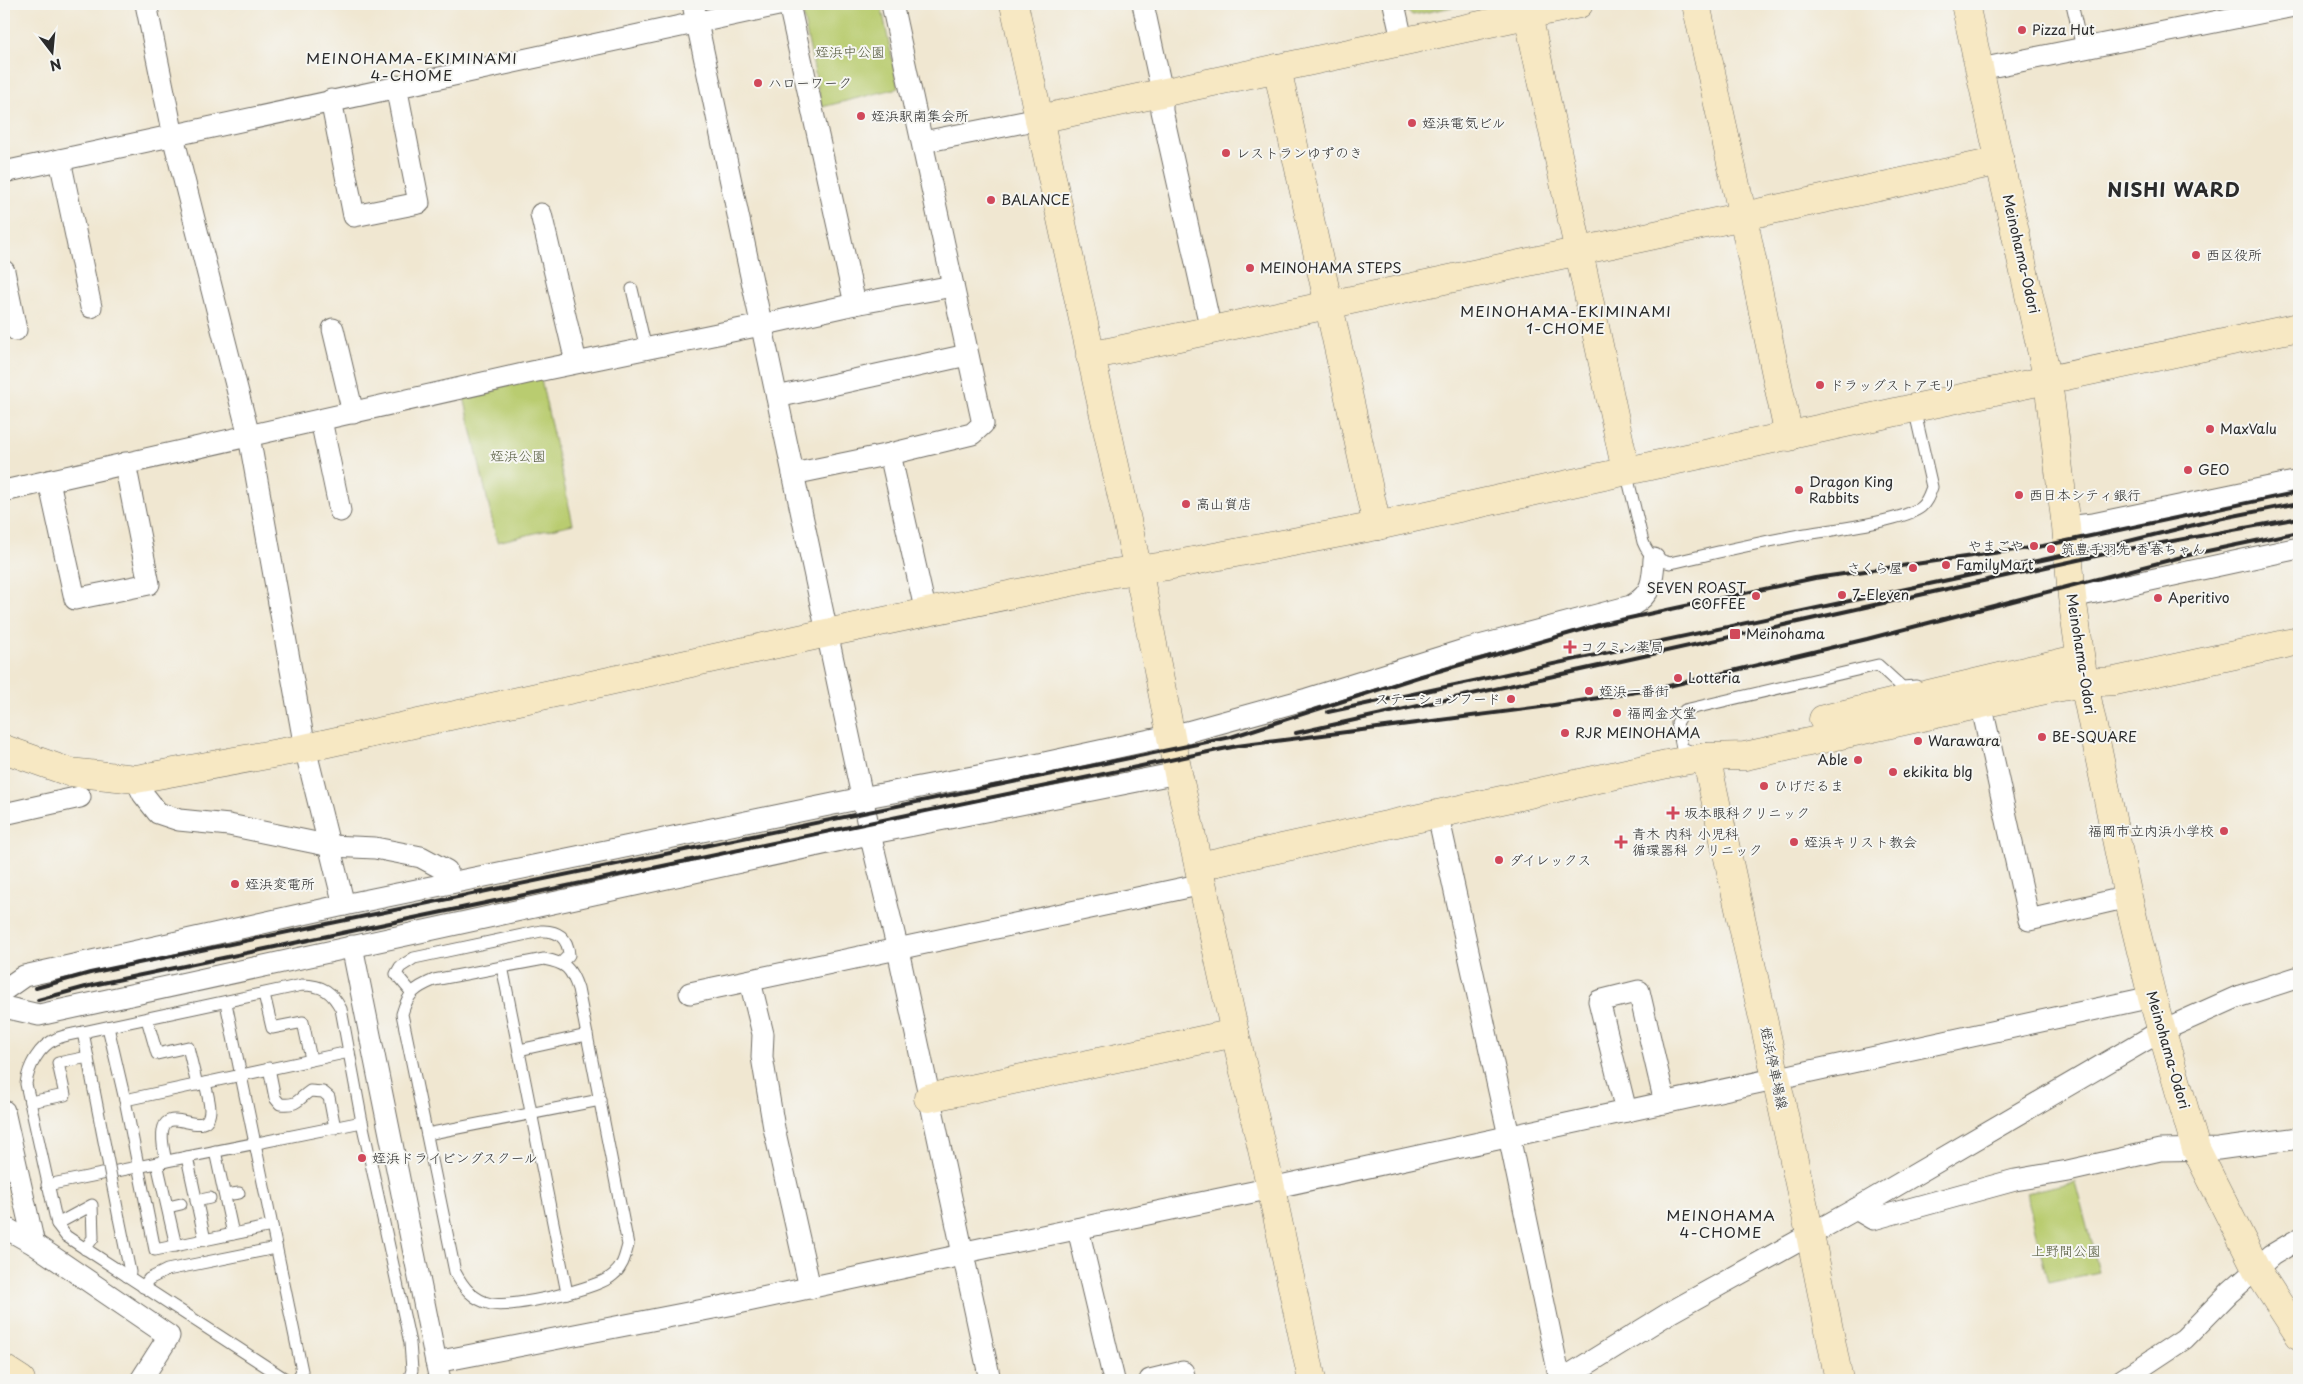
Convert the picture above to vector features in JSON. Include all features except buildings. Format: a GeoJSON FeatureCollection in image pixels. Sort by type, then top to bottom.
{"type":"FeatureCollection","features":[{"type":"Feature","properties":{"kind":"street"},"geometry":{"type":"LineString","coordinates":[[146,4],[174,136],[249,436],[305,748],[344,905]]}},
{"type":"Feature","properties":{"kind":"street"},"geometry":{"type":"LineString","coordinates":[[4,172],[396,86],[695,13],[783,4]]}},
{"type":"Feature","properties":{"kind":"street"},"geometry":{"type":"LineString","coordinates":[[790,4],[855,304]]}},
{"type":"Feature","properties":{"kind":"street"},"geometry":{"type":"LineString","coordinates":[[793,474],[890,454],[972,434],[983,424],[892,4]]}},
{"type":"Feature","properties":{"kind":"street"},"geometry":{"type":"LineString","coordinates":[[1014,4],[1137,570],[1178,772],[1312,1380]]}},
{"type":"Feature","properties":{"kind":"street"},"geometry":{"type":"LineString","coordinates":[[1143,4],[1162,92],[1162,111],[1211,330]]}},
{"type":"Feature","properties":{"kind":"street"},"geometry":{"type":"LineString","coordinates":[[1394,4],[1402,40]]}},
{"type":"Feature","properties":{"kind":"street"},"geometry":{"type":"LineString","coordinates":[[923,142],[1579,4]]}},
{"type":"Feature","properties":{"kind":"street"},"geometry":{"type":"LineString","coordinates":[[1696,4],[1789,437]]}},
{"type":"Feature","properties":{"kind":"street","name":"Meinohama-Odori"},"geometry":{"type":"LineString","coordinates":[[1965,4],[2048,381],[2082,670],[2128,897],[2152,997],[2196,1149],[2257,1270],[2299,1335]]}},
{"type":"Feature","properties":{"kind":"street"},"geometry":{"type":"LineString","coordinates":[[1980,69],[2299,5]]}},
{"type":"Feature","properties":{"kind":"street"},"geometry":{"type":"LineString","coordinates":[[695,13],[864,798],[870,834],[898,950],[928,1098],[990,1380]]}},
{"type":"Feature","properties":{"kind":"street"},"geometry":{"type":"LineString","coordinates":[[1528,15],[1626,471]]}},
{"type":"Feature","properties":{"kind":"street"},"geometry":{"type":"LineString","coordinates":[[1277,68],[1377,526]]}},
{"type":"Feature","properties":{"kind":"street"},"geometry":{"type":"LineString","coordinates":[[331,100],[354,216],[419,203],[396,86]]}},
{"type":"Feature","properties":{"kind":"street"},"geometry":{"type":"LineString","coordinates":[[60,160],[91,307]]}},
{"type":"Feature","properties":{"kind":"street"},"geometry":{"type":"LineString","coordinates":[[1090,356],[2000,161]]}},
{"type":"Feature","properties":{"kind":"street"},"geometry":{"type":"LineString","coordinates":[[541,214],[576,362]]}},
{"type":"Feature","properties":{"kind":"street"},"geometry":{"type":"LineString","coordinates":[[4,271],[16,330]]}},
{"type":"Feature","properties":{"kind":"street"},"geometry":{"type":"LineString","coordinates":[[4,491],[576,362],[646,349],[855,304],[953,286]]}},
{"type":"Feature","properties":{"kind":"street"},"geometry":{"type":"LineString","coordinates":[[4,749],[69,772],[136,779],[305,748],[827,633],[1114,573],[1377,526],[1914,408],[2299,327]]}},
{"type":"Feature","properties":{"kind":"street"},"geometry":{"type":"LineString","coordinates":[[333,329],[353,413]]}},
{"type":"Feature","properties":{"kind":"street"},"geometry":{"type":"LineString","coordinates":[[777,397],[968,355]]}},
{"type":"Feature","properties":{"kind":"street"},"geometry":{"type":"LineString","coordinates":[[321,420],[340,510]]}},
{"type":"Feature","properties":{"kind":"street"},"geometry":{"type":"LineString","coordinates":[[890,454],[926,613]]}},
{"type":"Feature","properties":{"kind":"street"},"geometry":{"type":"LineString","coordinates":[[49,481],[75,599],[149,584],[125,463]]}},
{"type":"Feature","properties":{"kind":"street"},"geometry":{"type":"LineString","coordinates":[[2066,527],[2093,524],[2299,481]]}},
{"type":"Feature","properties":{"kind":"street"},"geometry":{"type":"LineString","coordinates":[[2072,597],[2299,548]]}},
{"type":"Feature","properties":{"kind":"street"},"geometry":{"type":"LineString","coordinates":[[4,990],[24,976],[344,905],[864,798],[1026,767],[1172,735],[1307,699],[1464,650],[1631,606],[1643,599],[1651,586],[1654,559]]}},
{"type":"Feature","properties":{"kind":"street"},"geometry":{"type":"LineString","coordinates":[[690,994],[898,950],[1438,815],[1706,757],[1741,739],[1979,693],[2082,670],[2115,681],[2299,641]]}},
{"type":"Feature","properties":{"kind":"street"},"geometry":{"type":"LineString","coordinates":[[1979,693],[2029,920],[2128,897]]}},
{"type":"Feature","properties":{"kind":"street","name":"姪浜停車場線"},"geometry":{"type":"LineString","coordinates":[[1706,757],[1777,1079],[1839,1380]]}},
{"type":"Feature","properties":{"kind":"street"},"geometry":{"type":"LineString","coordinates":[[4,1007],[39,1015],[870,834],[1178,772]]}},
{"type":"Feature","properties":{"kind":"street"},"geometry":{"type":"LineString","coordinates":[[136,779],[148,801],[158,813],[179,820],[229,824],[330,846],[375,848],[421,857],[447,871],[451,882]]}},
{"type":"Feature","properties":{"kind":"street"},"geometry":{"type":"LineString","coordinates":[[4,814],[80,797]]}},
{"type":"Feature","properties":{"kind":"street"},"geometry":{"type":"LineString","coordinates":[[1438,815],[1510,1136],[1561,1380],[1671,1312],[1856,1209],[2161,1031],[2237,997],[2299,977]]}},
{"type":"Feature","properties":{"kind":"street"},"geometry":{"type":"LineString","coordinates":[[352,946],[438,1371],[962,1255],[970,1251],[1271,1188],[2152,997]]}},
{"type":"Feature","properties":{"kind":"street"},"geometry":{"type":"LineString","coordinates":[[750,981],[763,1034],[762,1057],[774,1128],[810,1288]]}},
{"type":"Feature","properties":{"kind":"street"},"geometry":{"type":"LineString","coordinates":[[1626,1111],[1599,1001],[1639,991],[1665,1103]]}},
{"type":"Feature","properties":{"kind":"street"},"geometry":{"type":"LineString","coordinates":[[928,1098],[1235,1033]]}},
{"type":"Feature","properties":{"kind":"street"},"geometry":{"type":"LineString","coordinates":[[4,1111],[34,1244]]}},
{"type":"Feature","properties":{"kind":"street"},"geometry":{"type":"LineString","coordinates":[[1856,1209],[1873,1219],[2015,1180],[2068,1171],[2160,1150],[2218,1149],[2299,1138]]}},
{"type":"Feature","properties":{"kind":"street"},"geometry":{"type":"LineString","coordinates":[[4,1227],[34,1244],[169,1336],[141,1380]]}},
{"type":"Feature","properties":{"kind":"street"},"geometry":{"type":"LineString","coordinates":[[1078,1228],[1114,1380]]}},
{"type":"Feature","properties":{"kind":"street"},"geometry":{"type":"LineString","coordinates":[[2122,1380],[2184,1339],[2230,1292],[2272,1255],[2299,1239]]}},
{"type":"Feature","properties":{"kind":"street"},"geometry":{"type":"LineString","coordinates":[[4,1369],[21,1380]]}},
{"type":"Feature","properties":{"kind":"street"},"geometry":{"type":"LineString","coordinates":[[1150,1380],[1183,1372],[1185,1380]]}},
{"type":"Feature","properties":{"kind":"lane"},"geometry":{"type":"LineString","coordinates":[[2072,4],[2082,48]]}},
{"type":"Feature","properties":{"kind":"lane"},"geometry":{"type":"LineString","coordinates":[[632,289],[646,349]]}},
{"type":"Feature","properties":{"kind":"lane"},"geometry":{"type":"LineString","coordinates":[[1626,471],[1642,542],[1647,552],[1654,559],[1670,563],[1806,534],[1833,531],[1900,516],[1920,508],[1928,498],[1932,487],[1914,408]]}},
{"type":"Feature","properties":{"kind":"lane"},"geometry":{"type":"LineString","coordinates":[[1706,757],[1682,748],[1677,723],[1685,710],[1878,665],[1902,687],[1979,693]]}},
{"type":"Feature","properties":{"kind":"lane"},"geometry":{"type":"LineString","coordinates":[[412,993],[396,974],[400,967],[414,958],[531,933],[550,930],[565,939],[568,944],[569,954],[562,962]]}},
{"type":"Feature","properties":{"kind":"lane"},"geometry":{"type":"LineString","coordinates":[[544,959],[562,962],[573,974],[587,1035],[628,1245],[624,1260],[614,1275],[601,1283],[508,1305],[491,1304],[476,1298],[463,1287],[453,1265],[402,1014],[407,998],[419,986],[434,980],[544,959]]}},
{"type":"Feature","properties":{"kind":"lane"},"geometry":{"type":"LineString","coordinates":[[502,966],[567,1292]]}},
{"type":"Feature","properties":{"kind":"lane"},"geometry":{"type":"LineString","coordinates":[[287,1380],[85,1249],[66,1236],[57,1224],[26,1084],[28,1072],[44,1047],[56,1039],[83,1032],[226,1003],[302,985],[313,985],[326,989],[334,996],[341,1010],[362,1122],[410,1343],[412,1370],[409,1380]]}},
{"type":"Feature","properties":{"kind":"lane"},"geometry":{"type":"LineString","coordinates":[[264,994],[272,1028],[303,1022],[310,1059]]}},
{"type":"Feature","properties":{"kind":"lane"},"geometry":{"type":"LineString","coordinates":[[226,1003],[302,1371],[297,1380]]}},
{"type":"Feature","properties":{"kind":"lane"},"geometry":{"type":"LineString","coordinates":[[147,1019],[157,1054],[188,1047],[210,1112],[206,1120],[199,1124],[190,1124],[176,1119],[167,1121],[163,1127],[162,1162],[176,1246]]}},
{"type":"Feature","properties":{"kind":"lane"},"geometry":{"type":"LineString","coordinates":[[108,1027],[125,1100],[155,1250],[272,1226]]}},
{"type":"Feature","properties":{"kind":"lane"},"geometry":{"type":"LineString","coordinates":[[83,1032],[130,1272],[127,1276]]}},
{"type":"Feature","properties":{"kind":"lane"},"geometry":{"type":"LineString","coordinates":[[519,1050],[587,1035]]}},
{"type":"Feature","properties":{"kind":"lane"},"geometry":{"type":"LineString","coordinates":[[125,1100],[349,1052]]}},
{"type":"Feature","properties":{"kind":"lane"},"geometry":{"type":"LineString","coordinates":[[30,1102],[65,1095],[58,1063],[88,1057]]}},
{"type":"Feature","properties":{"kind":"lane"},"geometry":{"type":"LineString","coordinates":[[269,1068],[275,1098],[280,1104],[290,1105],[298,1102],[310,1091],[324,1092],[329,1097],[335,1128]]}},
{"type":"Feature","properties":{"kind":"lane"},"geometry":{"type":"LineString","coordinates":[[427,1134],[600,1100]]}},
{"type":"Feature","properties":{"kind":"lane"},"geometry":{"type":"LineString","coordinates":[[48,1185],[362,1122]]}},
{"type":"Feature","properties":{"kind":"lane"},"geometry":{"type":"LineString","coordinates":[[215,1151],[233,1234]]}},
{"type":"Feature","properties":{"kind":"lane"},"geometry":{"type":"LineString","coordinates":[[187,1157],[205,1240]]}},
{"type":"Feature","properties":{"kind":"lane"},"geometry":{"type":"LineString","coordinates":[[225,1196],[239,1193]]}},
{"type":"Feature","properties":{"kind":"lane"},"geometry":{"type":"LineString","coordinates":[[196,1201],[210,1198]]}},
{"type":"Feature","properties":{"kind":"lane"},"geometry":{"type":"LineString","coordinates":[[168,1207],[181,1204]]}},
{"type":"Feature","properties":{"kind":"lane"},"geometry":{"type":"LineString","coordinates":[[57,1224],[92,1205],[93,1238],[85,1249]]}},
{"type":"Feature","properties":{"kind":"lane"},"geometry":{"type":"LineString","coordinates":[[143,1287],[149,1278],[167,1270],[276,1248]]}},
{"type":"Feature","properties":{"kind":"green space","name":"姪浜中公園"},"geometry":{"type":"Polygon","coordinates":[[[826,4],[881,4],[898,88],[822,107],[803,16],[805,9],[826,4]]]}},
{"type":"Feature","properties":{"kind":"green space"},"geometry":{"type":"Polygon","coordinates":[[[1402,4],[1467,4],[1413,15],[1404,10],[1402,4]]]}},
{"type":"Feature","properties":{"kind":"green space","name":"姪浜公園"},"geometry":{"type":"Polygon","coordinates":[[[539,371],[573,524],[497,542],[462,388],[539,371]]]}},
{"type":"Feature","properties":{"kind":"green space","name":"上野間公園"},"geometry":{"type":"Polygon","coordinates":[[[2075,1182],[2099,1272],[2048,1283],[2026,1192],[2075,1182]]]}},
{"type":"Feature","properties":{"kind":"railway"},"geometry":{"type":"LineString","coordinates":[[36,988],[90,973],[1231,737],[1418,677],[1602,624],[1815,578],[2043,546],[2299,492]]}},
{"type":"Feature","properties":{"kind":"railway"},"geometry":{"type":"LineString","coordinates":[[1328,712],[2117,544],[2218,519],[2299,503]]}},
{"type":"Feature","properties":{"kind":"railway"},"geometry":{"type":"LineString","coordinates":[[1296,733],[2123,550],[2299,518]]}},
{"type":"Feature","properties":{"kind":"railway"},"geometry":{"type":"LineString","coordinates":[[38,1000],[93,985],[1237,746],[1541,707],[1656,689],[1867,639],[2193,554],[2299,532]]}},
{"type":"Feature","properties":{"kind":"place","name":"Pizza Hut"},"geometry":{"type":"Point","coordinates":[2022,30]}},
{"type":"Feature","properties":{"kind":"place","name":"ハローワーク"},"geometry":{"type":"Point","coordinates":[758,83]}},
{"type":"Feature","properties":{"kind":"place","name":"姪浜駅南集会所"},"geometry":{"type":"Point","coordinates":[861,116]}},
{"type":"Feature","properties":{"kind":"place","name":"姪浜電気ビル"},"geometry":{"type":"Point","coordinates":[1412,123]}},
{"type":"Feature","properties":{"kind":"place","name":"レストランゆずのき"},"geometry":{"type":"Point","coordinates":[1226,153]}},
{"type":"Feature","properties":{"kind":"place","name":"BALANCE"},"geometry":{"type":"Point","coordinates":[991,200]}},
{"type":"Feature","properties":{"kind":"place","name":"西区役所"},"geometry":{"type":"Point","coordinates":[2196,255]}},
{"type":"Feature","properties":{"kind":"place","name":"MEINOHAMA STEPS"},"geometry":{"type":"Point","coordinates":[1250,268]}},
{"type":"Feature","properties":{"kind":"place","name":"ドラッグストアモリ"},"geometry":{"type":"Point","coordinates":[1820,385]}},
{"type":"Feature","properties":{"kind":"place","name":"MaxValu"},"geometry":{"type":"Point","coordinates":[2210,429]}},
{"type":"Feature","properties":{"kind":"place","name":"GEO"},"geometry":{"type":"Point","coordinates":[2188,470]}},
{"type":"Feature","properties":{"kind":"place","name":"Dragon King Rabbits"},"geometry":{"type":"Point","coordinates":[1799,490]}},
{"type":"Feature","properties":{"kind":"place","name":"西日本シティ銀行"},"geometry":{"type":"Point","coordinates":[2019,495]}},
{"type":"Feature","properties":{"kind":"place","name":"高山質店"},"geometry":{"type":"Point","coordinates":[1186,504]}},
{"type":"Feature","properties":{"kind":"place","name":"やまごや"},"geometry":{"type":"Point","coordinates":[2034,546]}},
{"type":"Feature","properties":{"kind":"place","name":"筑豊手羽先 香春ちゃん"},"geometry":{"type":"Point","coordinates":[2051,549]}},
{"type":"Feature","properties":{"kind":"place","name":"FamilyMart"},"geometry":{"type":"Point","coordinates":[1946,565]}},
{"type":"Feature","properties":{"kind":"place","name":"さくら屋"},"geometry":{"type":"Point","coordinates":[1913,568]}},
{"type":"Feature","properties":{"kind":"place","name":"7-Eleven"},"geometry":{"type":"Point","coordinates":[1842,595]}},
{"type":"Feature","properties":{"kind":"place","name":"SEVEN ROAST COFFEE"},"geometry":{"type":"Point","coordinates":[1756,596]}},
{"type":"Feature","properties":{"kind":"place","name":"Aperitivo"},"geometry":{"type":"Point","coordinates":[2158,598]}},
{"type":"Feature","properties":{"kind":"place","name":"Meinohama"},"geometry":{"type":"Point","coordinates":[1735,634]}},
{"type":"Feature","properties":{"kind":"place","name":"コクミン薬局"},"geometry":{"type":"Point","coordinates":[1570,647]}},
{"type":"Feature","properties":{"kind":"place","name":"Lotteria"},"geometry":{"type":"Point","coordinates":[1678,678]}},
{"type":"Feature","properties":{"kind":"place","name":"姪浜一番街"},"geometry":{"type":"Point","coordinates":[1589,691]}},
{"type":"Feature","properties":{"kind":"place","name":"ステーションフード"},"geometry":{"type":"Point","coordinates":[1511,699]}},
{"type":"Feature","properties":{"kind":"place","name":"福岡金文堂"},"geometry":{"type":"Point","coordinates":[1617,713]}},
{"type":"Feature","properties":{"kind":"place","name":"RJR MEINOHAMA"},"geometry":{"type":"Point","coordinates":[1565,733]}},
{"type":"Feature","properties":{"kind":"place","name":"BE-SQUARE"},"geometry":{"type":"Point","coordinates":[2042,737]}},
{"type":"Feature","properties":{"kind":"place","name":"Warawara"},"geometry":{"type":"Point","coordinates":[1918,741]}},
{"type":"Feature","properties":{"kind":"place","name":"Able"},"geometry":{"type":"Point","coordinates":[1858,760]}},
{"type":"Feature","properties":{"kind":"place","name":"ekikita blg"},"geometry":{"type":"Point","coordinates":[1893,772]}},
{"type":"Feature","properties":{"kind":"place","name":"ひげだるま"},"geometry":{"type":"Point","coordinates":[1764,786]}},
{"type":"Feature","properties":{"kind":"place","name":"坂本眼科クリニック"},"geometry":{"type":"Point","coordinates":[1673,813]}},
{"type":"Feature","properties":{"kind":"place","name":"福岡市立内浜小学校"},"geometry":{"type":"Point","coordinates":[2224,831]}},
{"type":"Feature","properties":{"kind":"place","name":"青木 内科 小児科 循環器科 クリニック"},"geometry":{"type":"Point","coordinates":[1621,842]}},
{"type":"Feature","properties":{"kind":"place","name":"姪浜キリスト教会"},"geometry":{"type":"Point","coordinates":[1794,842]}},
{"type":"Feature","properties":{"kind":"place","name":"ダイレックス"},"geometry":{"type":"Point","coordinates":[1499,860]}},
{"type":"Feature","properties":{"kind":"place","name":"姪浜変電所"},"geometry":{"type":"Point","coordinates":[235,884]}},
{"type":"Feature","properties":{"kind":"place","name":"姪浜ドライビングスクール"},"geometry":{"type":"Point","coordinates":[362,1158]}},
{"type":"Feature","properties":{"kind":"district","name":"MEINOHAMA-EKIMINAMI 4-CHOME"},"geometry":{"type":"Point","coordinates":[412,68]}},
{"type":"Feature","properties":{"kind":"district","name":"NISHI WARD"},"geometry":{"type":"Point","coordinates":[2174,190]}},
{"type":"Feature","properties":{"kind":"district","name":"MEINOHAMA-EKIMINAMI 1-CHOME"},"geometry":{"type":"Point","coordinates":[1566,320]}},
{"type":"Feature","properties":{"kind":"district","name":"MEINOHAMA 4-CHOME"},"geometry":{"type":"Point","coordinates":[1721,1224]}}]}
